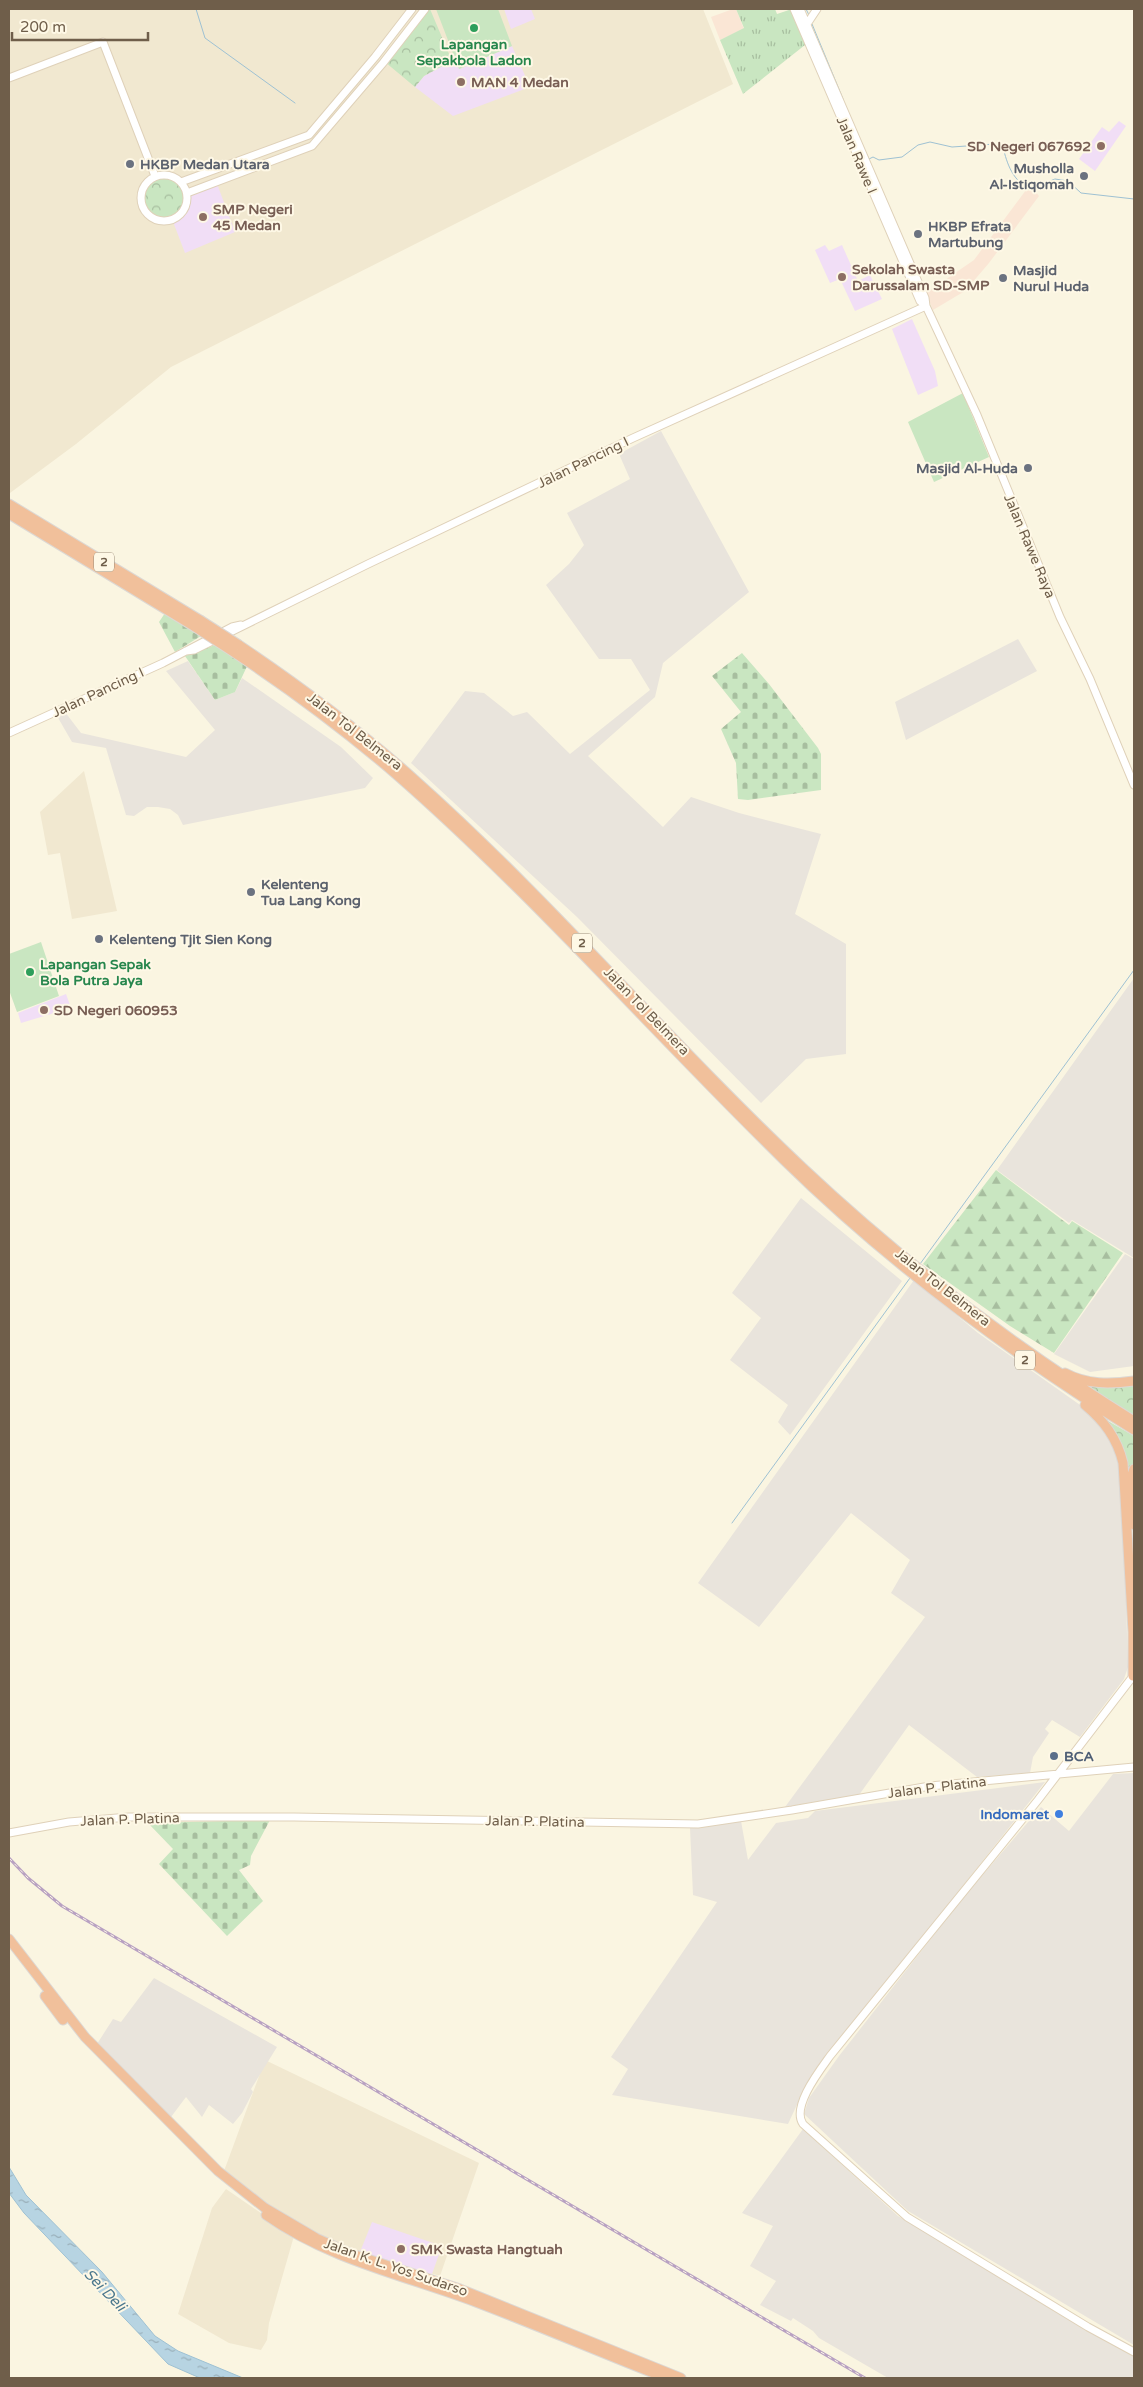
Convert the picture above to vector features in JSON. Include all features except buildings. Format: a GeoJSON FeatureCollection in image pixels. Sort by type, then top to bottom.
{"type":"FeatureCollection","features":[{"type":"Feature","properties":{"kind":"highway","name":"Jalan Tol Belmera"},"geometry":{"type":"LineString","coordinates":[[9,504],[237,649],[350,737],[453,825],[784,1160],[980,1328],[1058,1383],[1134,1430]]}},
{"type":"Feature","properties":{"kind":"highway","name":"Jalan Tol Belmera"},"geometry":{"type":"LineString","coordinates":[[9,514],[197,623]]}},
{"type":"Feature","properties":{"kind":"highway","name":"Jalan Tol Belmera"},"geometry":{"type":"LineString","coordinates":[[925,1279],[1067,1380],[1134,1421]]}},
{"type":"Feature","properties":{"kind":"highway"},"geometry":{"type":"LineString","coordinates":[[1037,1357],[1069,1375],[1085,1381],[1108,1383],[1134,1381]]}},
{"type":"Feature","properties":{"kind":"highway"},"geometry":{"type":"LineString","coordinates":[[1058,1383],[1104,1422],[1120,1451],[1124,1475],[1130,1558],[1134,1675]]}},
{"type":"Feature","properties":{"kind":"highway"},"geometry":{"type":"LineString","coordinates":[[1134,1469],[1131,1492],[1134,1525]]}},
{"type":"Feature","properties":{"kind":"highway","name":"Jalan K. L. Yos Sudarso"},"geometry":{"type":"LineString","coordinates":[[9,1939],[78,2030],[218,2171],[265,2208],[316,2238],[344,2250],[460,2289],[681,2378]]}},
{"type":"Feature","properties":{"kind":"highway","name":"Jalan K. L. Yos Sudarso"},"geometry":{"type":"LineString","coordinates":[[9,1948],[70,2029],[104,2065],[225,2184],[281,2226],[315,2245],[348,2259],[476,2302],[666,2378]]}},
{"type":"Feature","properties":{"kind":"street"},"geometry":{"type":"LineString","coordinates":[[181,182],[309,135],[375,57],[412,9]]}},
{"type":"Feature","properties":{"kind":"street"},"geometry":{"type":"LineString","coordinates":[[187,193],[216,180],[312,146],[383,63],[425,9]]}},
{"type":"Feature","properties":{"kind":"street","name":"Jalan Rawe I"},"geometry":{"type":"LineString","coordinates":[[794,9],[808,23]]}},
{"type":"Feature","properties":{"kind":"street","name":"Jalan Rawe I"},"geometry":{"type":"LineString","coordinates":[[800,9],[808,23],[926,306]]}},
{"type":"Feature","properties":{"kind":"street"},"geometry":{"type":"LineString","coordinates":[[808,23],[818,9]]}},
{"type":"Feature","properties":{"kind":"street"},"geometry":{"type":"LineString","coordinates":[[9,78],[103,42],[155,176]]}},
{"type":"Feature","properties":{"kind":"street"},"geometry":{"type":"LineString","coordinates":[[155,176],[174,177],[181,182],[187,193],[184,209],[179,215],[164,221],[154,219],[147,214],[142,206],[141,197],[143,189],[155,176]]}},
{"type":"Feature","properties":{"kind":"street","name":"Jalan Pancing I"},"geometry":{"type":"LineString","coordinates":[[9,733],[186,651],[232,627],[243,625],[632,438],[926,306]]}},
{"type":"Feature","properties":{"kind":"street","name":"Jalan Rawe Raya"},"geometry":{"type":"LineString","coordinates":[[926,306],[977,416],[1060,617],[1090,679],[1134,785]]}},
{"type":"Feature","properties":{"kind":"street"},"geometry":{"type":"LineString","coordinates":[[1134,1675],[1058,1775],[830,2056],[806,2096],[800,2116],[803,2124],[907,2217],[1088,2327],[1134,2352]]}},
{"type":"Feature","properties":{"kind":"street","name":"Jalan P. Platina"},"geometry":{"type":"LineString","coordinates":[[9,1833],[69,1822],[129,1817],[698,1824],[930,1786],[1058,1775],[1134,1766]]}},
{"type":"Feature","properties":{"kind":"shaded area"},"geometry":{"type":"Polygon","coordinates":[[[9,9],[703,9],[733,84],[171,367],[76,444],[10,493],[9,9]]]}},
{"type":"Feature","properties":{"kind":"shaded area"},"geometry":{"type":"Polygon","coordinates":[[[504,9],[531,9],[535,19],[511,29],[504,9]]]}},
{"type":"Feature","properties":{"kind":"shaded area"},"geometry":{"type":"Polygon","coordinates":[[[736,9],[744,29],[720,40],[711,17],[736,9]]]}},
{"type":"Feature","properties":{"kind":"shaded area","name":"MAN 4 Medan"},"geometry":{"type":"Polygon","coordinates":[[[512,46],[530,87],[453,116],[415,87],[424,76],[455,59],[460,69],[512,46]]]}},
{"type":"Feature","properties":{"kind":"shaded area","name":"SD Negeri 067692"},"geometry":{"type":"Polygon","coordinates":[[[1119,121],[1126,126],[1095,171],[1079,159],[1102,127],[1109,132],[1119,121]]]}},
{"type":"Feature","properties":{"kind":"shaded area","name":"SMP Negeri 45 Medan"},"geometry":{"type":"Polygon","coordinates":[[[216,181],[235,232],[185,253],[172,219],[179,215],[187,193],[216,181]]]}},
{"type":"Feature","properties":{"kind":"shaded area"},"geometry":{"type":"Polygon","coordinates":[[[1026,190],[1035,191],[1039,196],[989,263],[965,291],[933,310],[926,293],[974,260],[1026,190]]]}},
{"type":"Feature","properties":{"kind":"shaded area","name":"Sekolah Swasta Darussalam SD-SMP"},"geometry":{"type":"Polygon","coordinates":[[[825,245],[829,251],[842,245],[858,281],[870,275],[882,299],[855,311],[840,279],[830,283],[815,250],[825,245]]]}},
{"type":"Feature","properties":{"kind":"shaded area"},"geometry":{"type":"Polygon","coordinates":[[[912,319],[935,371],[938,386],[918,395],[892,329],[912,319]]]}},
{"type":"Feature","properties":{"kind":"shaded area"},"geometry":{"type":"Polygon","coordinates":[[[661,431],[749,592],[663,663],[655,697],[588,756],[663,827],[691,797],[739,813],[821,834],[795,914],[846,944],[846,1054],[806,1059],[761,1103],[577,917],[411,763],[465,691],[484,693],[513,716],[527,712],[570,754],[650,690],[631,659],[599,659],[546,585],[569,564],[584,545],[567,513],[630,479],[619,454],[661,431]]]}},
{"type":"Feature","properties":{"kind":"shaded area"},"geometry":{"type":"Polygon","coordinates":[[[1018,639],[1037,671],[906,740],[895,702],[1018,639]]]}},
{"type":"Feature","properties":{"kind":"shaded area"},"geometry":{"type":"Polygon","coordinates":[[[188,661],[215,700],[235,692],[242,678],[341,747],[373,778],[365,788],[183,825],[178,815],[170,809],[147,807],[134,816],[126,815],[106,748],[72,742],[57,716],[65,712],[81,733],[186,757],[215,730],[166,671],[188,661]]]}},
{"type":"Feature","properties":{"kind":"shaded area"},"geometry":{"type":"Polygon","coordinates":[[[84,771],[117,911],[72,919],[60,853],[48,855],[40,812],[84,771]]]}},
{"type":"Feature","properties":{"kind":"shaded area"},"geometry":{"type":"Polygon","coordinates":[[[1134,978],[1134,1258],[1072,1220],[1069,1223],[997,1170],[1134,978]]]}},
{"type":"Feature","properties":{"kind":"shaded area","name":"SD Negeri 060953"},"geometry":{"type":"Polygon","coordinates":[[[66,994],[71,1008],[21,1023],[18,1013],[66,994]]]}},
{"type":"Feature","properties":{"kind":"shaded area"},"geometry":{"type":"Polygon","coordinates":[[[801,1198],[902,1281],[790,1435],[778,1422],[788,1405],[730,1360],[761,1318],[732,1293],[801,1198]]]}},
{"type":"Feature","properties":{"kind":"shaded area"},"geometry":{"type":"Polygon","coordinates":[[[1125,1254],[1134,1259],[1134,1366],[1090,1372],[1054,1354],[1125,1254]]]}},
{"type":"Feature","properties":{"kind":"shaded area"},"geometry":{"type":"Polygon","coordinates":[[[914,1280],[978,1333],[1090,1412],[1109,1433],[1122,1470],[1128,1667],[1124,1679],[1080,1737],[1052,1720],[1045,1729],[1049,1733],[1033,1757],[1030,1773],[977,1777],[909,1725],[859,1795],[785,1807],[925,1617],[891,1593],[910,1560],[851,1513],[759,1627],[698,1583],[914,1280]]]}},
{"type":"Feature","properties":{"kind":"shaded area"},"geometry":{"type":"Polygon","coordinates":[[[1134,1773],[1134,2345],[908,2211],[804,2114],[809,2098],[839,2056],[962,1899],[1041,1807],[1069,1831],[1113,1774],[1134,1773]]]}},
{"type":"Feature","properties":{"kind":"shaded area"},"geometry":{"type":"Polygon","coordinates":[[[1045,1782],[807,2083],[788,2124],[612,2095],[628,2069],[611,2057],[717,1902],[693,1895],[690,1828],[741,1821],[748,1860],[776,1823],[808,1818],[815,1811],[1045,1782]]]}},
{"type":"Feature","properties":{"kind":"shaded area"},"geometry":{"type":"Polygon","coordinates":[[[154,1978],[277,2047],[251,2089],[253,2092],[242,2113],[233,2124],[209,2105],[202,2117],[186,2097],[171,2117],[97,2044],[113,2019],[121,2022],[154,1978]]]}},
{"type":"Feature","properties":{"kind":"shaded area"},"geometry":{"type":"Polygon","coordinates":[[[265,2060],[479,2163],[440,2276],[329,2242],[276,2215],[224,2171],[265,2060]]]}},
{"type":"Feature","properties":{"kind":"shaded area"},"geometry":{"type":"Polygon","coordinates":[[[803,2129],[898,2216],[1134,2356],[1134,2378],[888,2378],[819,2338],[813,2331],[793,2318],[791,2321],[760,2305],[776,2281],[750,2266],[773,2226],[742,2213],[803,2129]]]}},
{"type":"Feature","properties":{"kind":"shaded area"},"geometry":{"type":"Polygon","coordinates":[[[226,2189],[294,2236],[269,2323],[267,2340],[261,2350],[229,2343],[178,2314],[212,2208],[226,2189]]]}},
{"type":"Feature","properties":{"kind":"shaded area","name":"SMK Swasta Hangtuah"},"geometry":{"type":"Polygon","coordinates":[[[372,2222],[442,2246],[432,2274],[360,2252],[372,2222]]]}},
{"type":"Feature","properties":{"kind":"green space"},"geometry":{"type":"Polygon","coordinates":[[[427,9],[430,9],[452,61],[424,76],[415,87],[385,62],[427,9]]]}},
{"type":"Feature","properties":{"kind":"green space","name":"Lapangan Sepakbola Ladon"},"geometry":{"type":"Polygon","coordinates":[[[436,9],[498,9],[512,46],[459,69],[436,9]]]}},
{"type":"Feature","properties":{"kind":"green space"},"geometry":{"type":"Polygon","coordinates":[[[736,9],[775,9],[777,14],[792,9],[805,45],[743,94],[720,40],[744,28],[736,9]]]}},
{"type":"Feature","properties":{"kind":"green space"},"geometry":{"type":"Polygon","coordinates":[[[164,175],[177,179],[183,185],[187,198],[183,211],[177,217],[164,221],[151,217],[145,211],[141,198],[145,185],[151,179],[164,175]]]}},
{"type":"Feature","properties":{"kind":"green space"},"geometry":{"type":"Polygon","coordinates":[[[963,393],[989,457],[934,482],[908,422],[963,393]]]}},
{"type":"Feature","properties":{"kind":"green space"},"geometry":{"type":"Polygon","coordinates":[[[165,613],[201,636],[175,652],[159,622],[165,613]]]}},
{"type":"Feature","properties":{"kind":"green space"},"geometry":{"type":"Polygon","coordinates":[[[215,645],[249,662],[235,692],[215,700],[185,656],[215,645]]]}},
{"type":"Feature","properties":{"kind":"green space"},"geometry":{"type":"Polygon","coordinates":[[[742,653],[769,684],[818,748],[821,754],[821,790],[748,800],[738,799],[736,763],[721,729],[741,712],[712,676],[742,653]]]}},
{"type":"Feature","properties":{"kind":"green space","name":"Lapangan Sepak Bola Putra Jaya"},"geometry":{"type":"Polygon","coordinates":[[[41,942],[59,996],[17,1012],[9,990],[9,954],[41,942]]]}},
{"type":"Feature","properties":{"kind":"green space"},"geometry":{"type":"Polygon","coordinates":[[[996,1170],[1069,1225],[1072,1221],[1123,1253],[1054,1353],[1010,1326],[923,1264],[996,1170]]]}},
{"type":"Feature","properties":{"kind":"green space"},"geometry":{"type":"Polygon","coordinates":[[[1079,1382],[1134,1383],[1134,1418],[1079,1382]]]}},
{"type":"Feature","properties":{"kind":"green space"},"geometry":{"type":"Polygon","coordinates":[[[1103,1418],[1134,1436],[1134,1462],[1129,1475],[1103,1418]]]}},
{"type":"Feature","properties":{"kind":"green space"},"geometry":{"type":"Polygon","coordinates":[[[270,1820],[251,1856],[250,1865],[239,1870],[263,1901],[227,1936],[159,1864],[173,1849],[148,1823],[270,1820]]]}},
{"type":"Feature","properties":{"kind":"water","name":"Sei Deli"},"geometry":{"type":"Polygon","coordinates":[[[9,2167],[26,2195],[102,2272],[155,2336],[178,2351],[243,2378],[200,2378],[168,2364],[24,2213],[9,2193],[9,2167]]]}},
{"type":"Feature","properties":{"kind":"waterway"},"geometry":{"type":"LineString","coordinates":[[196,9],[205,38],[295,103]]}},
{"type":"Feature","properties":{"kind":"waterway"},"geometry":{"type":"LineString","coordinates":[[806,9],[809,15]]}},
{"type":"Feature","properties":{"kind":"waterway"},"geometry":{"type":"LineString","coordinates":[[812,24],[843,99]]}},
{"type":"Feature","properties":{"kind":"waterway"},"geometry":{"type":"LineString","coordinates":[[865,151],[869,159],[873,157],[879,160],[902,157],[918,145],[930,142],[952,147],[995,144],[1003,147],[1015,177],[1031,189],[1055,179],[1068,181],[1081,193],[1134,199]]}},
{"type":"Feature","properties":{"kind":"waterway"},"geometry":{"type":"LineString","coordinates":[[920,1264],[1134,970]]}},
{"type":"Feature","properties":{"kind":"waterway"},"geometry":{"type":"LineString","coordinates":[[732,1523],[910,1278]]}},
{"type":"Feature","properties":{"kind":"railway"},"geometry":{"type":"LineString","coordinates":[[9,1858],[28,1878],[62,1906],[865,2378]]}},
{"type":"Feature","properties":{"kind":"place","name":"Lapangan Sepakbola Ladon"},"geometry":{"type":"Point","coordinates":[474,28]}},
{"type":"Feature","properties":{"kind":"place","name":"MAN 4 Medan"},"geometry":{"type":"Point","coordinates":[461,82]}},
{"type":"Feature","properties":{"kind":"place","name":"SD Negeri 067692"},"geometry":{"type":"Point","coordinates":[1101,146]}},
{"type":"Feature","properties":{"kind":"place","name":"HKBP Medan Utara"},"geometry":{"type":"Point","coordinates":[130,164]}},
{"type":"Feature","properties":{"kind":"place","name":"Musholla Al-Istiqomah"},"geometry":{"type":"Point","coordinates":[1084,176]}},
{"type":"Feature","properties":{"kind":"place","name":"SMP Negeri 45 Medan"},"geometry":{"type":"Point","coordinates":[203,217]}},
{"type":"Feature","properties":{"kind":"place","name":"HKBP Efrata Martubung"},"geometry":{"type":"Point","coordinates":[918,234]}},
{"type":"Feature","properties":{"kind":"place","name":"Sekolah Swasta Darussalam SD-SMP"},"geometry":{"type":"Point","coordinates":[842,277]}},
{"type":"Feature","properties":{"kind":"place","name":"Masjid Nurul Huda"},"geometry":{"type":"Point","coordinates":[1003,278]}},
{"type":"Feature","properties":{"kind":"place","name":"Masjid Al-Huda"},"geometry":{"type":"Point","coordinates":[1028,468]}},
{"type":"Feature","properties":{"kind":"place","name":"Kelenteng Tua Lang Kong"},"geometry":{"type":"Point","coordinates":[251,892]}},
{"type":"Feature","properties":{"kind":"place","name":"Kelenteng Tjit Sien Kong"},"geometry":{"type":"Point","coordinates":[99,939]}},
{"type":"Feature","properties":{"kind":"place","name":"Lapangan Sepak Bola Putra Jaya"},"geometry":{"type":"Point","coordinates":[30,972]}},
{"type":"Feature","properties":{"kind":"place","name":"SD Negeri 060953"},"geometry":{"type":"Point","coordinates":[44,1010]}},
{"type":"Feature","properties":{"kind":"place","name":"BCA"},"geometry":{"type":"Point","coordinates":[1054,1756]}},
{"type":"Feature","properties":{"kind":"place","name":"Indomaret"},"geometry":{"type":"Point","coordinates":[1059,1814]}},
{"type":"Feature","properties":{"kind":"place","name":"SMK Swasta Hangtuah"},"geometry":{"type":"Point","coordinates":[401,2249]}}]}
